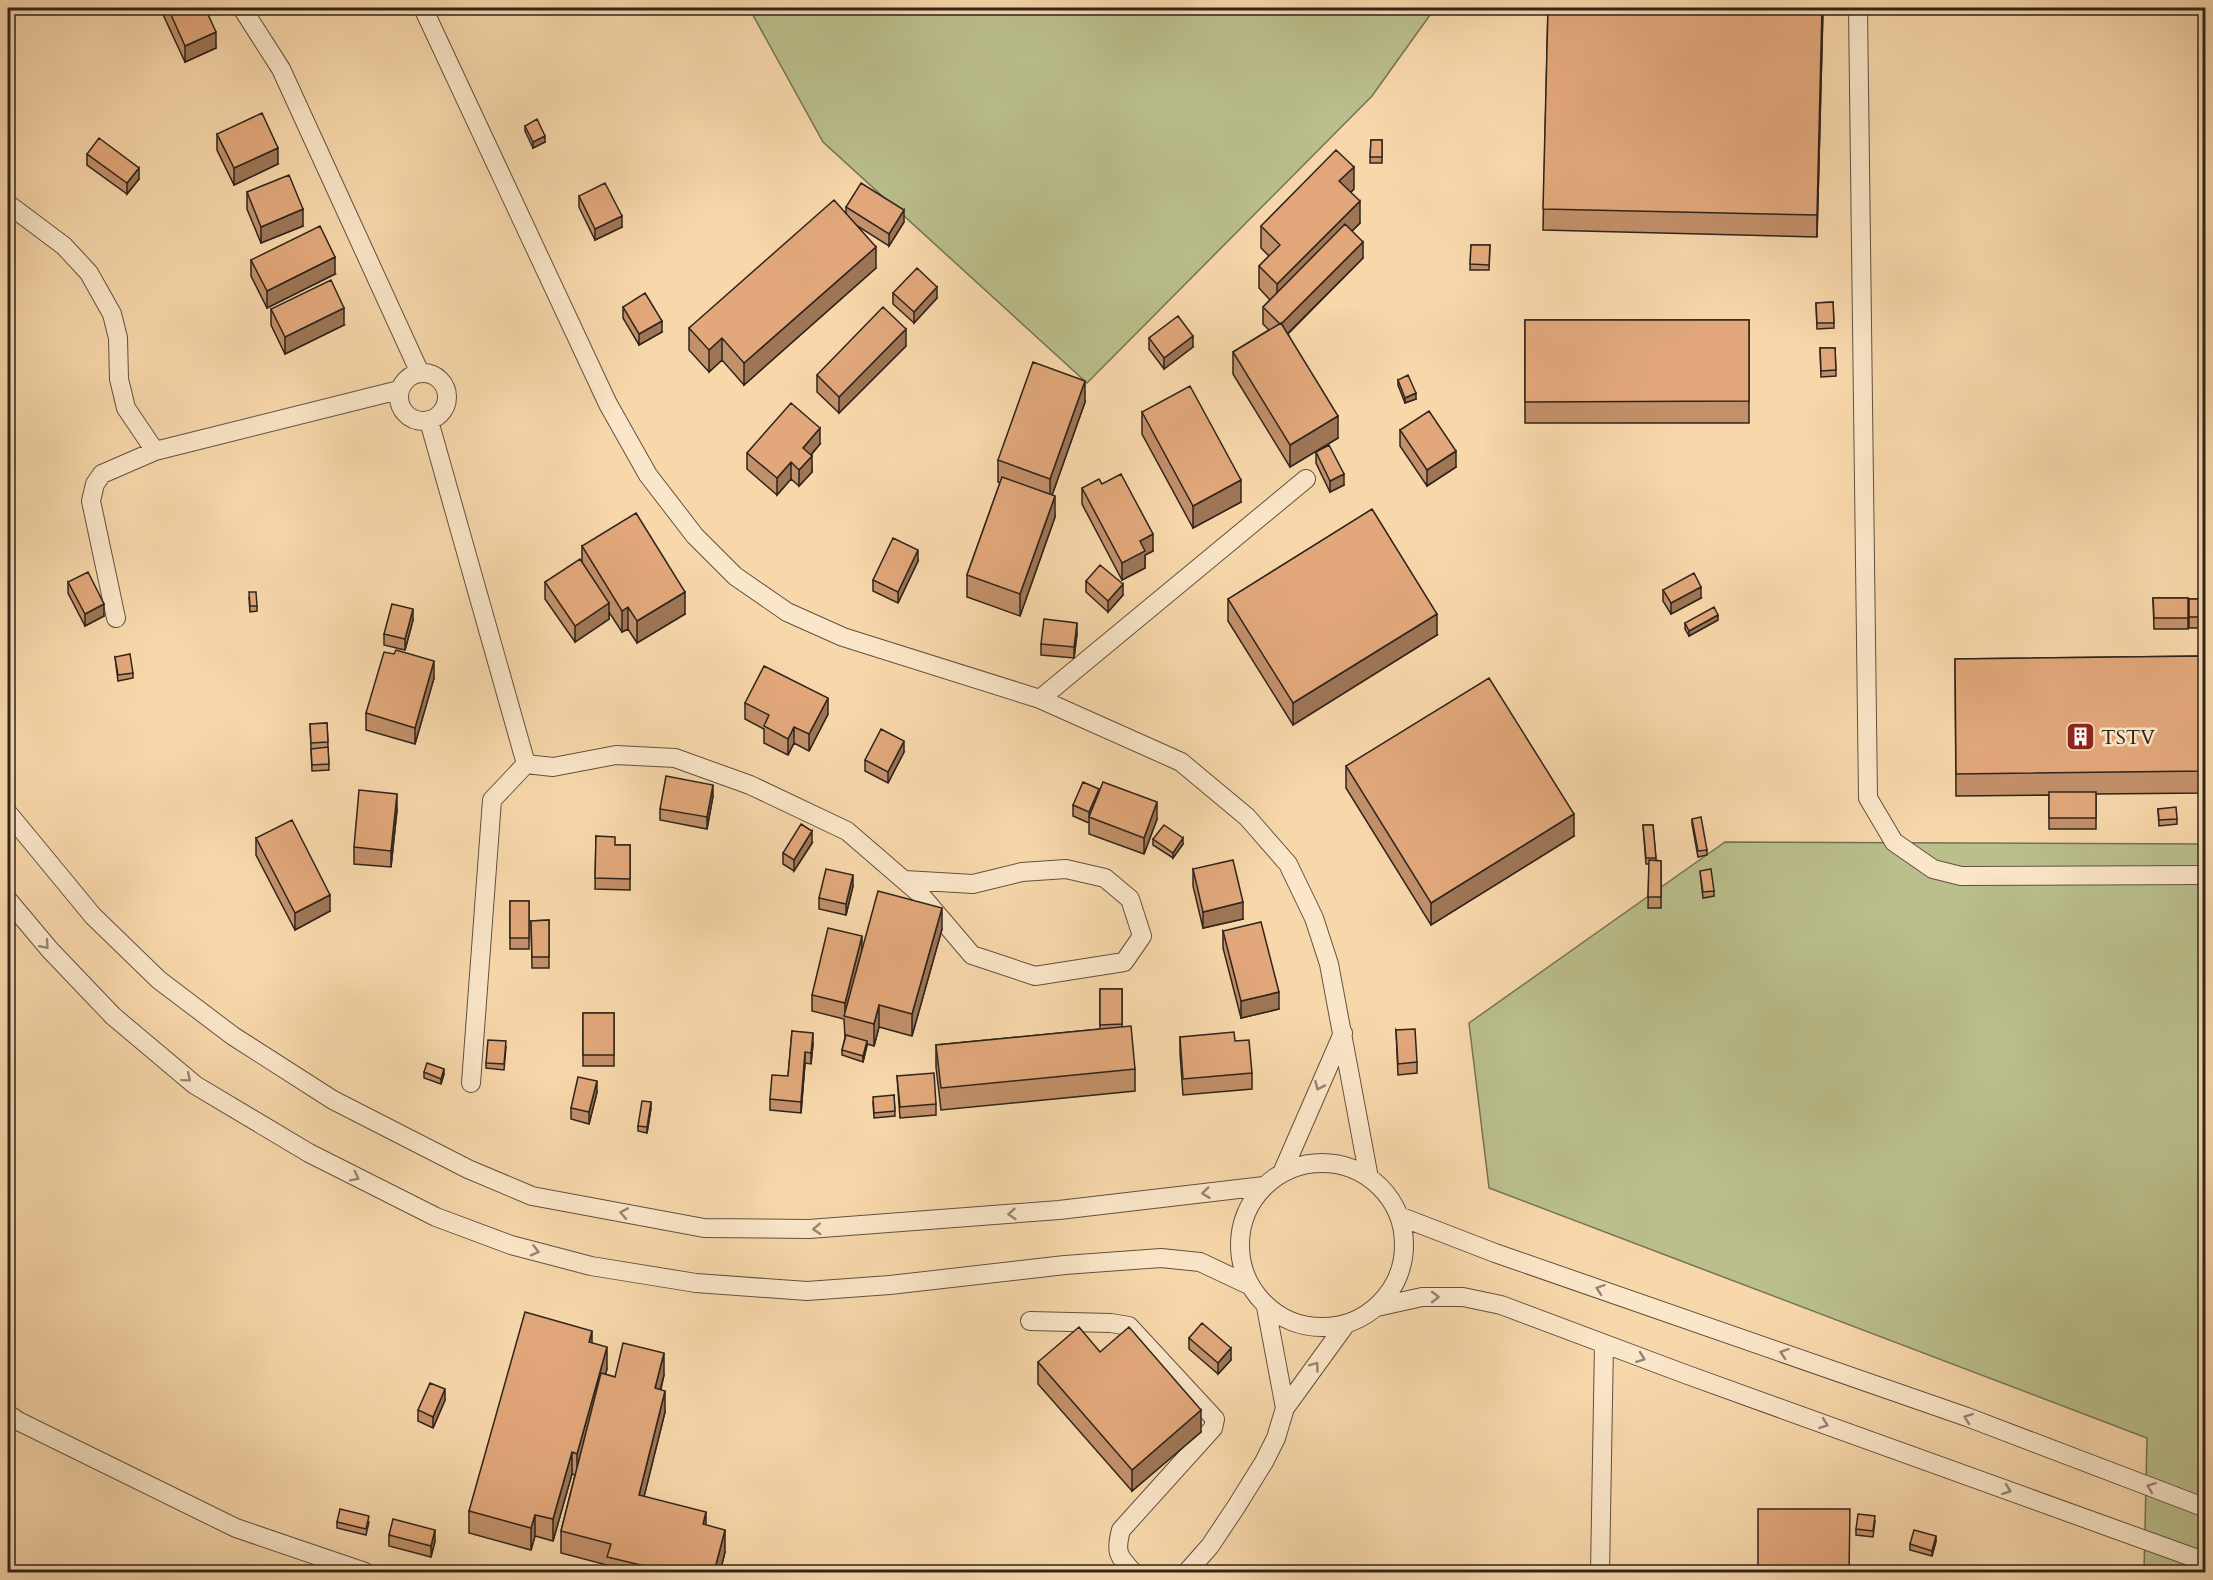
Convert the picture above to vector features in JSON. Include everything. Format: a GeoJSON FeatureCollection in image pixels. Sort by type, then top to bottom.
{"type":"FeatureCollection","features":[{"type":"Feature","properties":{"kind":"street"},"geometry":{"type":"LineString","coordinates":[[242,8],[281,69],[420,373]]}},
{"type":"Feature","properties":{"kind":"street"},"geometry":{"type":"LineString","coordinates":[[423,8],[608,404],[648,475],[694,536],[735,576],[787,612],[843,637],[1040,699],[1180,762],[1247,817],[1288,864],[1314,918],[1329,964],[1369,1178]]}},
{"type":"Feature","properties":{"kind":"street"},"geometry":{"type":"LineString","coordinates":[[1858,8],[1868,798],[1894,842],[1933,869],[1961,876],[2205,875]]}},
{"type":"Feature","properties":{"kind":"street"},"geometry":{"type":"LineString","coordinates":[[8,204],[64,246],[88,273],[112,314],[118,338],[119,379],[126,408],[155,451]]}},
{"type":"Feature","properties":{"kind":"street"},"geometry":{"type":"LineString","coordinates":[[420,373],[434,375],[446,387],[447,404],[443,411],[429,421],[412,419],[400,407],[399,390],[403,383],[409,377],[420,373]]}},
{"type":"Feature","properties":{"kind":"street"},"geometry":{"type":"LineString","coordinates":[[116,618],[94,524],[91,501],[95,484],[102,474],[155,451],[399,390]]}},
{"type":"Feature","properties":{"kind":"street"},"geometry":{"type":"LineString","coordinates":[[429,421],[526,764]]}},
{"type":"Feature","properties":{"kind":"street"},"geometry":{"type":"LineString","coordinates":[[1040,699],[1306,479]]}},
{"type":"Feature","properties":{"kind":"street"},"geometry":{"type":"LineString","coordinates":[[526,764],[553,767],[616,755],[675,758],[750,785],[847,831],[920,894],[972,955],[1035,976],[1124,962],[1142,936],[1130,899],[1106,879],[1066,869],[1022,872],[973,884],[905,880]]}},
{"type":"Feature","properties":{"kind":"street"},"geometry":{"type":"LineString","coordinates":[[471,1083],[492,800],[526,764]]}},
{"type":"Feature","properties":{"kind":"street"},"geometry":{"type":"LineString","coordinates":[[8,813],[93,916],[159,980],[233,1036],[333,1100],[468,1168],[532,1196],[704,1228],[809,1230],[1059,1210],[1264,1186]]}},
{"type":"Feature","properties":{"kind":"street"},"geometry":{"type":"LineString","coordinates":[[8,900],[50,950],[113,1016],[195,1085],[330,1164],[436,1218],[511,1245],[591,1266],[696,1283],[807,1291],[1161,1258],[1200,1262],[1249,1285]]}},
{"type":"Feature","properties":{"kind":"street"},"geometry":{"type":"LineString","coordinates":[[1282,1173],[1343,1033]]}},
{"type":"Feature","properties":{"kind":"street"},"geometry":{"type":"LineString","coordinates":[[1325,1163],[1347,1167],[1369,1178],[1387,1195],[1399,1216],[1404,1240],[1402,1265],[1393,1287],[1377,1307],[1360,1319],[1346,1324],[1318,1328],[1290,1322],[1266,1307],[1249,1285],[1239,1258],[1239,1232],[1248,1207],[1264,1186],[1282,1173],[1303,1165],[1325,1163]]}},
{"type":"Feature","properties":{"kind":"street"},"geometry":{"type":"LineString","coordinates":[[1399,1216],[1495,1253],[1966,1417],[2205,1508]]}},
{"type":"Feature","properties":{"kind":"street"},"geometry":{"type":"LineString","coordinates":[[1377,1307],[1422,1297],[1462,1297],[1501,1305],[2205,1562]]}},
{"type":"Feature","properties":{"kind":"street"},"geometry":{"type":"LineString","coordinates":[[1266,1307],[1285,1408]]}},
{"type":"Feature","properties":{"kind":"street"},"geometry":{"type":"LineString","coordinates":[[1030,1321],[1111,1323],[1129,1326],[1215,1419],[1213,1428],[1121,1530],[1117,1544],[1119,1558],[1133,1572]]}},
{"type":"Feature","properties":{"kind":"street"},"geometry":{"type":"LineString","coordinates":[[1187,1572],[1210,1546],[1264,1462],[1276,1438],[1285,1408],[1346,1324]]}},
{"type":"Feature","properties":{"kind":"street"},"geometry":{"type":"LineString","coordinates":[[1600,1572],[1604,1344]]}},
{"type":"Feature","properties":{"kind":"street"},"geometry":{"type":"LineString","coordinates":[[8,1414],[236,1528],[365,1572]]}},
{"type":"Feature","properties":{"kind":"green space"},"geometry":{"type":"Polygon","coordinates":[[[749,8],[1435,8],[1372,96],[1087,383],[823,142],[749,8]]]}},
{"type":"Feature","properties":{"kind":"green space"},"geometry":{"type":"Polygon","coordinates":[[[1725,842],[2205,844],[2205,1572],[2144,1572],[2147,1438],[1489,1188],[1469,1023],[1725,842]]]}},
{"type":"Feature","properties":{"kind":"building"},"geometry":{"type":"Polygon","coordinates":[[[168,8],[205,8],[216,32],[185,46],[168,8]]]}},
{"type":"Feature","properties":{"kind":"building"},"geometry":{"type":"Polygon","coordinates":[[[1548,8],[1822,8],[1817,215],[1543,209],[1548,8]]]}},
{"type":"Feature","properties":{"kind":"building"},"geometry":{"type":"Polygon","coordinates":[[[262,113],[278,148],[234,168],[217,134],[262,113]]]}},
{"type":"Feature","properties":{"kind":"building"},"geometry":{"type":"Polygon","coordinates":[[[537,119],[545,136],[533,142],[525,126],[537,119]]]}},
{"type":"Feature","properties":{"kind":"building"},"geometry":{"type":"Polygon","coordinates":[[[99,138],[139,168],[127,183],[87,154],[99,138]]]}},
{"type":"Feature","properties":{"kind":"building"},"geometry":{"type":"Polygon","coordinates":[[[1371,140],[1382,140],[1382,157],[1370,157],[1371,140]]]}},
{"type":"Feature","properties":{"kind":"building"},"geometry":{"type":"Polygon","coordinates":[[[1336,150],[1354,167],[1339,181],[1360,201],[1277,284],[1259,266],[1280,245],[1261,226],[1336,150]]]}},
{"type":"Feature","properties":{"kind":"building"},"geometry":{"type":"Polygon","coordinates":[[[289,175],[303,209],[261,227],[247,192],[289,175]]]}},
{"type":"Feature","properties":{"kind":"building"},"geometry":{"type":"Polygon","coordinates":[[[605,183],[622,216],[595,229],[579,196],[605,183]]]}},
{"type":"Feature","properties":{"kind":"building"},"geometry":{"type":"Polygon","coordinates":[[[861,183],[904,210],[889,234],[846,207],[861,183]]]}},
{"type":"Feature","properties":{"kind":"building"},"geometry":{"type":"Polygon","coordinates":[[[834,200],[876,247],[744,363],[722,338],[709,350],[689,328],[834,200]]]}},
{"type":"Feature","properties":{"kind":"building"},"geometry":{"type":"Polygon","coordinates":[[[1345,224],[1363,242],[1280,324],[1263,307],[1345,224]]]}},
{"type":"Feature","properties":{"kind":"building"},"geometry":{"type":"Polygon","coordinates":[[[320,226],[335,257],[267,291],[251,260],[320,226]]]}},
{"type":"Feature","properties":{"kind":"building"},"geometry":{"type":"Polygon","coordinates":[[[1471,245],[1490,245],[1489,265],[1470,264],[1471,245]]]}},
{"type":"Feature","properties":{"kind":"building"},"geometry":{"type":"Polygon","coordinates":[[[917,268],[937,287],[914,312],[893,293],[917,268]]]}},
{"type":"Feature","properties":{"kind":"building"},"geometry":{"type":"Polygon","coordinates":[[[331,280],[344,308],[285,337],[271,309],[331,280]]]}},
{"type":"Feature","properties":{"kind":"building"},"geometry":{"type":"Polygon","coordinates":[[[645,293],[662,321],[639,334],[623,307],[645,293]]]}},
{"type":"Feature","properties":{"kind":"building"},"geometry":{"type":"Polygon","coordinates":[[[1833,302],[1834,323],[1817,323],[1816,303],[1833,302]]]}},
{"type":"Feature","properties":{"kind":"building"},"geometry":{"type":"Polygon","coordinates":[[[883,307],[906,329],[839,397],[817,375],[883,307]]]}},
{"type":"Feature","properties":{"kind":"building"},"geometry":{"type":"Polygon","coordinates":[[[1178,316],[1193,336],[1164,358],[1149,338],[1178,316]]]}},
{"type":"Feature","properties":{"kind":"building"},"geometry":{"type":"Polygon","coordinates":[[[1525,320],[1749,320],[1749,401],[1525,402],[1525,320]]]}},
{"type":"Feature","properties":{"kind":"building"},"geometry":{"type":"Polygon","coordinates":[[[1281,323],[1338,416],[1290,445],[1233,352],[1281,323]]]}},
{"type":"Feature","properties":{"kind":"building"},"geometry":{"type":"Polygon","coordinates":[[[1820,348],[1835,348],[1836,370],[1821,371],[1820,348]]]}},
{"type":"Feature","properties":{"kind":"building"},"geometry":{"type":"Polygon","coordinates":[[[1033,362],[1085,381],[1050,479],[998,460],[1033,362]]]}},
{"type":"Feature","properties":{"kind":"building"},"geometry":{"type":"Polygon","coordinates":[[[1408,375],[1416,393],[1405,398],[1398,380],[1408,375]]]}},
{"type":"Feature","properties":{"kind":"building"},"geometry":{"type":"Polygon","coordinates":[[[1190,386],[1241,480],[1193,506],[1142,412],[1190,386]]]}},
{"type":"Feature","properties":{"kind":"building"},"geometry":{"type":"Polygon","coordinates":[[[791,403],[820,428],[803,448],[812,456],[799,470],[791,462],[777,478],[747,453],[791,403]]]}},
{"type":"Feature","properties":{"kind":"building"},"geometry":{"type":"Polygon","coordinates":[[[1429,411],[1456,451],[1427,470],[1400,430],[1429,411]]]}},
{"type":"Feature","properties":{"kind":"building"},"geometry":{"type":"Polygon","coordinates":[[[1329,445],[1344,474],[1330,481],[1316,452],[1329,445]]]}},
{"type":"Feature","properties":{"kind":"building"},"geometry":{"type":"Polygon","coordinates":[[[1121,474],[1153,534],[1140,541],[1145,551],[1122,563],[1082,488],[1099,479],[1102,484],[1121,474]]]}},
{"type":"Feature","properties":{"kind":"building"},"geometry":{"type":"Polygon","coordinates":[[[1002,477],[1055,496],[1020,594],[967,575],[1002,477]]]}},
{"type":"Feature","properties":{"kind":"building"},"geometry":{"type":"Polygon","coordinates":[[[1372,509],[1437,614],[1293,703],[1228,599],[1372,509]]]}},
{"type":"Feature","properties":{"kind":"building"},"geometry":{"type":"Polygon","coordinates":[[[636,513],[685,592],[637,621],[628,607],[622,611],[582,546],[636,513]]]}},
{"type":"Feature","properties":{"kind":"building"},"geometry":{"type":"Polygon","coordinates":[[[893,538],[918,550],[898,592],[873,580],[893,538]]]}},
{"type":"Feature","properties":{"kind":"building"},"geometry":{"type":"Polygon","coordinates":[[[580,559],[609,603],[575,626],[545,582],[580,559]]]}},
{"type":"Feature","properties":{"kind":"building"},"geometry":{"type":"Polygon","coordinates":[[[1100,565],[1123,584],[1108,601],[1086,581],[1100,565]]]}},
{"type":"Feature","properties":{"kind":"building"},"geometry":{"type":"Polygon","coordinates":[[[88,572],[104,604],[85,614],[68,582],[88,572]]]}},
{"type":"Feature","properties":{"kind":"building"},"geometry":{"type":"Polygon","coordinates":[[[1694,573],[1701,587],[1671,603],[1663,590],[1694,573]]]}},
{"type":"Feature","properties":{"kind":"building"},"geometry":{"type":"Polygon","coordinates":[[[249,592],[256,592],[257,606],[250,606],[249,592]]]}},
{"type":"Feature","properties":{"kind":"building"},"geometry":{"type":"Polygon","coordinates":[[[2153,598],[2188,598],[2188,618],[2154,618],[2153,598]]]}},
{"type":"Feature","properties":{"kind":"building"},"geometry":{"type":"Polygon","coordinates":[[[2189,599],[2205,599],[2205,617],[2189,617],[2189,599]]]}},
{"type":"Feature","properties":{"kind":"building"},"geometry":{"type":"Polygon","coordinates":[[[392,604],[413,609],[405,639],[384,634],[392,604]]]}},
{"type":"Feature","properties":{"kind":"building"},"geometry":{"type":"Polygon","coordinates":[[[1714,607],[1718,615],[1689,631],[1685,623],[1714,607]]]}},
{"type":"Feature","properties":{"kind":"building"},"geometry":{"type":"Polygon","coordinates":[[[1044,619],[1077,623],[1074,647],[1041,644],[1044,619]]]}},
{"type":"Feature","properties":{"kind":"building"},"geometry":{"type":"Polygon","coordinates":[[[396,650],[434,661],[415,728],[366,713],[384,652],[394,654],[396,650]]]}},
{"type":"Feature","properties":{"kind":"building"},"geometry":{"type":"Polygon","coordinates":[[[130,654],[133,673],[118,675],[115,657],[130,654]]]}},
{"type":"Feature","properties":{"kind":"building","name":"TSTV"},"geometry":{"type":"Polygon","coordinates":[[[2205,656],[2205,771],[1956,774],[1955,659],[2205,656]]]}},
{"type":"Feature","properties":{"kind":"building"},"geometry":{"type":"Polygon","coordinates":[[[764,666],[828,698],[809,734],[794,727],[788,739],[764,726],[769,715],[745,703],[764,666]]]}},
{"type":"Feature","properties":{"kind":"building"},"geometry":{"type":"Polygon","coordinates":[[[1489,678],[1574,814],[1431,903],[1346,766],[1489,678]]]}},
{"type":"Feature","properties":{"kind":"building"},"geometry":{"type":"Polygon","coordinates":[[[327,723],[328,742],[311,743],[310,724],[327,723]]]}},
{"type":"Feature","properties":{"kind":"building"},"geometry":{"type":"Polygon","coordinates":[[[881,729],[904,741],[888,772],[865,760],[881,729]]]}},
{"type":"Feature","properties":{"kind":"building"},"geometry":{"type":"Polygon","coordinates":[[[328,747],[329,764],[312,765],[311,749],[328,747]]]}},
{"type":"Feature","properties":{"kind":"building"},"geometry":{"type":"Polygon","coordinates":[[[666,776],[713,785],[707,817],[660,809],[666,776]]]}},
{"type":"Feature","properties":{"kind":"building"},"geometry":{"type":"Polygon","coordinates":[[[1083,782],[1099,789],[1089,812],[1073,805],[1083,782]]]}},
{"type":"Feature","properties":{"kind":"building"},"geometry":{"type":"Polygon","coordinates":[[[1103,782],[1157,802],[1144,838],[1089,817],[1103,782]]]}},
{"type":"Feature","properties":{"kind":"building"},"geometry":{"type":"Polygon","coordinates":[[[359,790],[397,794],[391,851],[354,847],[359,790]]]}},
{"type":"Feature","properties":{"kind":"building"},"geometry":{"type":"Polygon","coordinates":[[[2049,792],[2096,792],[2096,818],[2049,818],[2049,792]]]}},
{"type":"Feature","properties":{"kind":"building"},"geometry":{"type":"Polygon","coordinates":[[[2176,807],[2177,819],[2159,820],[2158,809],[2176,807]]]}},
{"type":"Feature","properties":{"kind":"building"},"geometry":{"type":"Polygon","coordinates":[[[1701,817],[1707,850],[1698,851],[1692,819],[1701,817]]]}},
{"type":"Feature","properties":{"kind":"building"},"geometry":{"type":"Polygon","coordinates":[[[292,820],[330,895],[295,913],[256,838],[292,820]]]}},
{"type":"Feature","properties":{"kind":"building"},"geometry":{"type":"Polygon","coordinates":[[[801,824],[812,831],[794,860],[783,853],[801,824]]]}},
{"type":"Feature","properties":{"kind":"building"},"geometry":{"type":"Polygon","coordinates":[[[1164,825],[1183,838],[1173,853],[1153,839],[1164,825]]]}},
{"type":"Feature","properties":{"kind":"building"},"geometry":{"type":"Polygon","coordinates":[[[1643,825],[1653,825],[1656,858],[1646,858],[1643,825]]]}},
{"type":"Feature","properties":{"kind":"building"},"geometry":{"type":"Polygon","coordinates":[[[596,836],[615,837],[615,845],[630,845],[630,879],[595,878],[596,836]]]}},
{"type":"Feature","properties":{"kind":"building"},"geometry":{"type":"Polygon","coordinates":[[[1233,860],[1243,902],[1203,912],[1193,869],[1233,860]]]}},
{"type":"Feature","properties":{"kind":"building"},"geometry":{"type":"Polygon","coordinates":[[[1649,860],[1661,861],[1661,897],[1648,897],[1649,860]]]}},
{"type":"Feature","properties":{"kind":"building"},"geometry":{"type":"Polygon","coordinates":[[[826,869],[853,875],[846,904],[819,898],[826,869]]]}},
{"type":"Feature","properties":{"kind":"building"},"geometry":{"type":"Polygon","coordinates":[[[1711,869],[1714,891],[1703,892],[1700,871],[1711,869]]]}},
{"type":"Feature","properties":{"kind":"building"},"geometry":{"type":"Polygon","coordinates":[[[878,891],[942,908],[912,1014],[879,1005],[874,1024],[844,1016],[878,891]]]}},
{"type":"Feature","properties":{"kind":"building"},"geometry":{"type":"Polygon","coordinates":[[[510,901],[529,901],[529,938],[510,938],[510,901]]]}},
{"type":"Feature","properties":{"kind":"building"},"geometry":{"type":"Polygon","coordinates":[[[549,920],[549,957],[532,957],[531,921],[549,920]]]}},
{"type":"Feature","properties":{"kind":"building"},"geometry":{"type":"Polygon","coordinates":[[[1261,922],[1279,992],[1241,1001],[1223,931],[1261,922]]]}},
{"type":"Feature","properties":{"kind":"building"},"geometry":{"type":"Polygon","coordinates":[[[828,928],[862,936],[845,1003],[812,995],[828,928]]]}},
{"type":"Feature","properties":{"kind":"building"},"geometry":{"type":"Polygon","coordinates":[[[1100,989],[1122,989],[1122,1024],[1100,1025],[1100,989]]]}},
{"type":"Feature","properties":{"kind":"building"},"geometry":{"type":"Polygon","coordinates":[[[583,1013],[614,1013],[614,1055],[583,1055],[583,1013]]]}},
{"type":"Feature","properties":{"kind":"building"},"geometry":{"type":"Polygon","coordinates":[[[1131,1026],[1135,1069],[941,1088],[936,1045],[1131,1026]]]}},
{"type":"Feature","properties":{"kind":"building"},"geometry":{"type":"Polygon","coordinates":[[[1415,1029],[1417,1062],[1398,1064],[1396,1030],[1415,1029]]]}},
{"type":"Feature","properties":{"kind":"building"},"geometry":{"type":"Polygon","coordinates":[[[792,1031],[813,1033],[811,1053],[805,1052],[801,1102],[770,1099],[772,1075],[788,1076],[792,1031]]]}},
{"type":"Feature","properties":{"kind":"building"},"geometry":{"type":"Polygon","coordinates":[[[1234,1032],[1235,1041],[1249,1040],[1252,1073],[1183,1079],[1180,1037],[1234,1032]]]}},
{"type":"Feature","properties":{"kind":"building"},"geometry":{"type":"Polygon","coordinates":[[[846,1035],[867,1041],[863,1056],[842,1050],[846,1035]]]}},
{"type":"Feature","properties":{"kind":"building"},"geometry":{"type":"Polygon","coordinates":[[[488,1040],[506,1041],[504,1064],[486,1063],[488,1040]]]}},
{"type":"Feature","properties":{"kind":"building"},"geometry":{"type":"Polygon","coordinates":[[[427,1063],[444,1069],[441,1079],[424,1072],[427,1063]]]}},
{"type":"Feature","properties":{"kind":"building"},"geometry":{"type":"Polygon","coordinates":[[[934,1073],[936,1104],[900,1107],[897,1076],[934,1073]]]}},
{"type":"Feature","properties":{"kind":"building"},"geometry":{"type":"Polygon","coordinates":[[[578,1077],[597,1081],[589,1112],[571,1108],[578,1077]]]}},
{"type":"Feature","properties":{"kind":"building"},"geometry":{"type":"Polygon","coordinates":[[[894,1095],[895,1111],[874,1113],[873,1097],[894,1095]]]}},
{"type":"Feature","properties":{"kind":"building"},"geometry":{"type":"Polygon","coordinates":[[[642,1101],[651,1102],[647,1127],[638,1126],[642,1101]]]}},
{"type":"Feature","properties":{"kind":"building"},"geometry":{"type":"Polygon","coordinates":[[[525,1312],[592,1331],[589,1342],[607,1347],[577,1454],[572,1452],[553,1519],[535,1515],[531,1528],[469,1511],[525,1312]]]}},
{"type":"Feature","properties":{"kind":"building"},"geometry":{"type":"Polygon","coordinates":[[[1202,1323],[1231,1348],[1218,1363],[1189,1338],[1202,1323]]]}},
{"type":"Feature","properties":{"kind":"building"},"geometry":{"type":"Polygon","coordinates":[[[1079,1327],[1100,1352],[1129,1327],[1201,1410],[1132,1470],[1038,1362],[1079,1327]]]}},
{"type":"Feature","properties":{"kind":"building"},"geometry":{"type":"Polygon","coordinates":[[[623,1343],[664,1353],[655,1388],[665,1391],[639,1495],[706,1512],[703,1524],[725,1530],[714,1572],[670,1572],[607,1557],[611,1544],[561,1531],[601,1373],[615,1377],[623,1343]]]}},
{"type":"Feature","properties":{"kind":"building"},"geometry":{"type":"Polygon","coordinates":[[[430,1383],[445,1389],[433,1417],[418,1410],[430,1383]]]}},
{"type":"Feature","properties":{"kind":"building"},"geometry":{"type":"Polygon","coordinates":[[[340,1509],[369,1516],[366,1529],[337,1522],[340,1509]]]}},
{"type":"Feature","properties":{"kind":"building"},"geometry":{"type":"Polygon","coordinates":[[[1758,1509],[1850,1509],[1849,1572],[1758,1572],[1758,1509]]]}},
{"type":"Feature","properties":{"kind":"building"},"geometry":{"type":"Polygon","coordinates":[[[1858,1514],[1875,1516],[1873,1531],[1856,1529],[1858,1514]]]}},
{"type":"Feature","properties":{"kind":"building"},"geometry":{"type":"Polygon","coordinates":[[[393,1519],[435,1530],[431,1546],[389,1535],[393,1519]]]}},
{"type":"Feature","properties":{"kind":"building"},"geometry":{"type":"Polygon","coordinates":[[[1914,1530],[1936,1536],[1932,1551],[1910,1544],[1914,1530]]]}},
{"type":"Feature","properties":{"kind":"place","name":"TSTV"},"geometry":{"type":"Point","coordinates":[2080,737]}}]}
